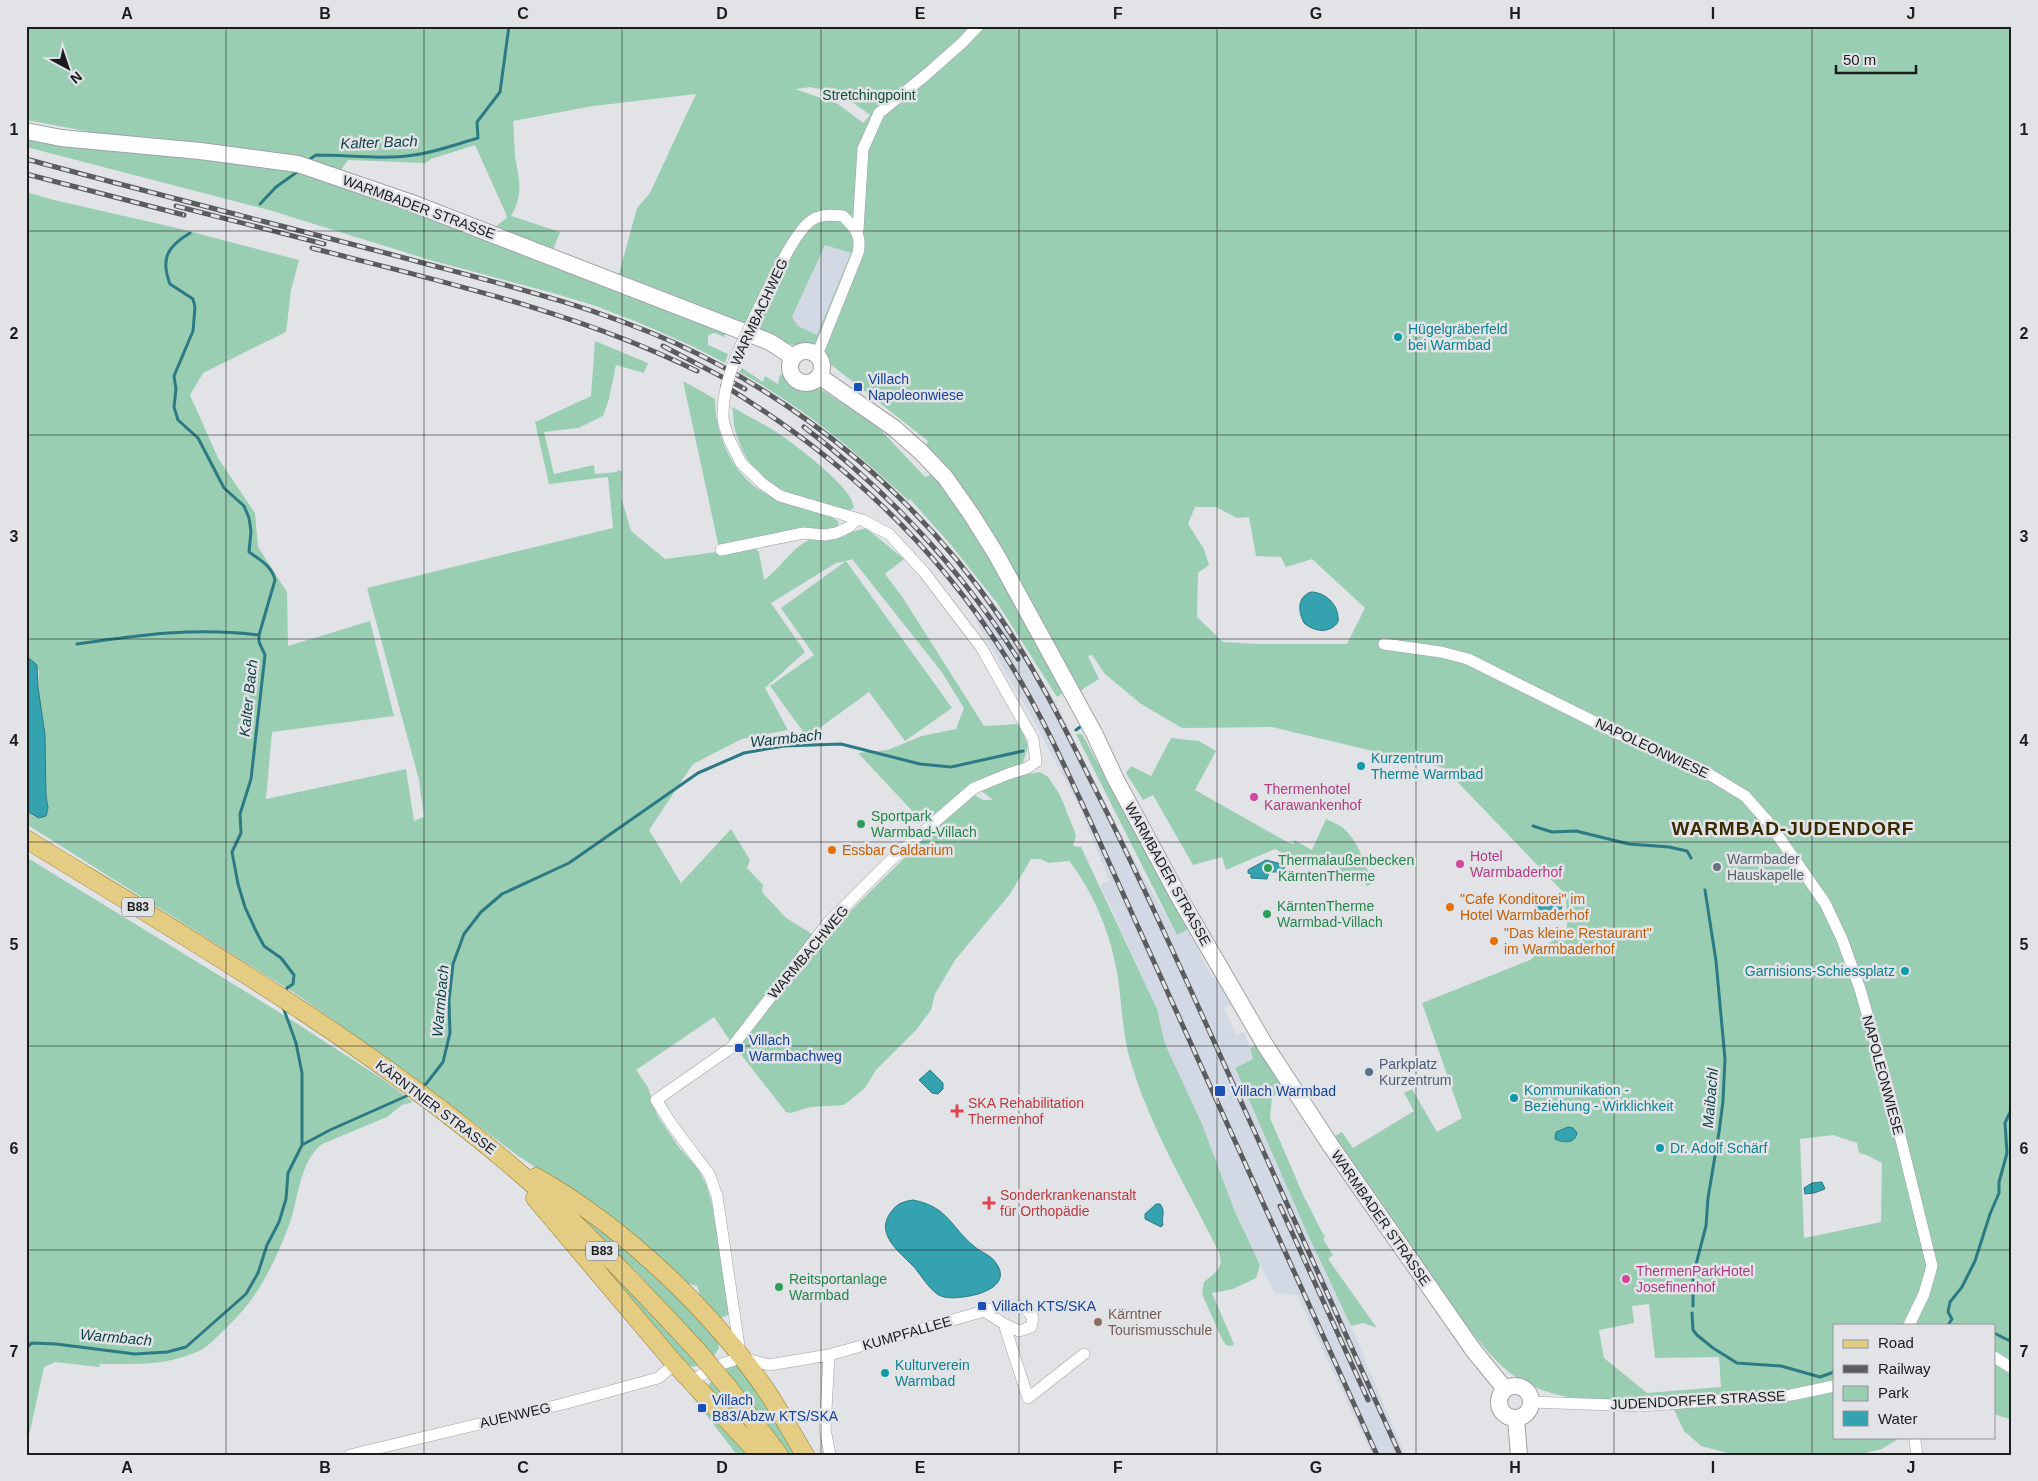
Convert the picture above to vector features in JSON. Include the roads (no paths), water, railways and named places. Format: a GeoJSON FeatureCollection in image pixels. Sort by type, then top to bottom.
{"type":"FeatureCollection","features":[{"type":"Feature","properties":{"kind":"main road","name":"KÄRNTNER STRASSE"},"geometry":{"type":"LineString","coordinates":[[26,838],[296,1006],[398,1077],[503,1158],[578,1226],[630,1278],[728,1386],[780,1455]]}},
{"type":"Feature","properties":{"kind":"main road"},"geometry":{"type":"LineString","coordinates":[[503,1158],[554,1187],[629,1242],[673,1282],[715,1325],[769,1395],[805,1455]]}},
{"type":"Feature","properties":{"kind":"main road"},"geometry":{"type":"LineString","coordinates":[[503,1158],[544,1210],[676,1364],[760,1455]]}},
{"type":"Feature","properties":{"kind":"street"},"geometry":{"type":"LineString","coordinates":[[817,355],[856,258],[860,243],[858,230],[863,149],[879,113],[963,42],[978,26]]}},
{"type":"Feature","properties":{"kind":"street","name":"WARMBADER STRASSE"},"geometry":{"type":"LineString","coordinates":[[26,131],[61,138],[298,164],[409,202],[622,284],[770,342],[793,357]]}},
{"type":"Feature","properties":{"kind":"street","name":"WARMBACHWEG"},"geometry":{"type":"LineString","coordinates":[[740,1358],[717,1196],[709,1174],[672,1125],[656,1100],[732,1046],[827,924],[894,857],[974,788],[1027,768],[1036,762],[1033,739],[981,647],[924,572],[889,534],[857,519],[780,496],[763,484],[741,463],[730,439],[723,418],[725,397],[734,362],[764,297],[794,240],[812,220],[826,215],[843,216],[858,230]]}},
{"type":"Feature","properties":{"kind":"street"},"geometry":{"type":"LineString","coordinates":[[802,351],[813,352],[817,355],[822,368],[819,376],[811,383],[806,384],[796,380],[790,372],[790,362],[793,357],[802,351]]}},
{"type":"Feature","properties":{"kind":"street","name":"WARMBADER STRASSE"},"geometry":{"type":"LineString","coordinates":[[819,376],[894,428],[921,452],[945,477],[971,514],[996,554],[1090,725],[1115,778],[1179,897],[1265,1045],[1336,1153],[1474,1351],[1505,1389]]}},
{"type":"Feature","properties":{"kind":"street"},"geometry":{"type":"LineString","coordinates":[[720,550],[803,533],[824,535],[836,533],[849,527],[857,519]]}},
{"type":"Feature","properties":{"kind":"street","name":"NAPOLEONWIESE"},"geometry":{"type":"LineString","coordinates":[[1384,644],[1441,652],[1468,659],[1622,735],[1699,768],[1745,796],[1769,823],[1825,902],[1842,939],[1860,989],[1889,1091],[1932,1266],[1924,1294],[1909,1324]]}},
{"type":"Feature","properties":{"kind":"street","name":"KUMPFALLEE"},"geometry":{"type":"LineString","coordinates":[[740,1358],[769,1365],[829,1355],[1002,1306],[1023,1306],[1033,1318],[1031,1327],[1018,1332],[986,1312]]}},
{"type":"Feature","properties":{"kind":"street"},"geometry":{"type":"LineString","coordinates":[[1004,1324],[1028,1398],[1084,1354]]}},
{"type":"Feature","properties":{"kind":"street"},"geometry":{"type":"LineString","coordinates":[[829,1355],[825,1429],[830,1455]]}},
{"type":"Feature","properties":{"kind":"street"},"geometry":{"type":"LineString","coordinates":[[692,1382],[716,1366],[740,1358]]}},
{"type":"Feature","properties":{"kind":"street"},"geometry":{"type":"LineString","coordinates":[[1996,1358],[2012,1368]]}},
{"type":"Feature","properties":{"kind":"street","name":"AUENWEG"},"geometry":{"type":"LineString","coordinates":[[350,1455],[563,1404],[658,1378],[676,1364]]}},
{"type":"Feature","properties":{"kind":"street"},"geometry":{"type":"LineString","coordinates":[[1513,1386],[1521,1388],[1528,1394],[1531,1402],[1528,1412],[1516,1419],[1506,1416],[1500,1408],[1500,1398],[1505,1389],[1513,1386]]}},
{"type":"Feature","properties":{"kind":"street","name":"JUDENDORFER STRASSE"},"geometry":{"type":"LineString","coordinates":[[1531,1402],[1640,1406],[1791,1395],[1833,1386]]}},
{"type":"Feature","properties":{"kind":"street"},"geometry":{"type":"LineString","coordinates":[[1516,1419],[1519,1455]]}},
{"type":"Feature","properties":{"kind":"street"},"geometry":{"type":"LineString","coordinates":[[1915,1442],[1916,1455]]}},
{"type":"Feature","properties":{"kind":"water"},"geometry":{"type":"Polygon","coordinates":[[[1311,592],[1322,594],[1334,605],[1338,616],[1338,622],[1335,626],[1326,630],[1317,630],[1304,623],[1300,605],[1303,597],[1311,592]]]}},
{"type":"Feature","properties":{"kind":"water"},"geometry":{"type":"Polygon","coordinates":[[[26,659],[30,659],[37,665],[38,687],[45,735],[46,796],[48,808],[46,816],[39,818],[26,811],[26,659]]]}},
{"type":"Feature","properties":{"kind":"water","name":"Thermalaußenbecken KärntenTherme"},"geometry":{"type":"Polygon","coordinates":[[[1266,860],[1285,865],[1284,872],[1269,872],[1267,879],[1251,878],[1248,870],[1266,860]]]}},
{"type":"Feature","properties":{"kind":"water"},"geometry":{"type":"Polygon","coordinates":[[[1551,902],[1562,906],[1558,920],[1546,916],[1543,921],[1537,919],[1531,922],[1530,920],[1537,903],[1549,907],[1551,902]]]}},
{"type":"Feature","properties":{"kind":"water"},"geometry":{"type":"Polygon","coordinates":[[[930,1070],[943,1083],[943,1089],[938,1094],[932,1093],[919,1080],[930,1070]]]}},
{"type":"Feature","properties":{"kind":"water"},"geometry":{"type":"Polygon","coordinates":[[[1568,1127],[1573,1128],[1577,1133],[1574,1139],[1565,1142],[1555,1139],[1556,1132],[1568,1127]]]}},
{"type":"Feature","properties":{"kind":"water"},"geometry":{"type":"Polygon","coordinates":[[[1822,1182],[1825,1189],[1805,1194],[1804,1188],[1812,1183],[1822,1182]]]}},
{"type":"Feature","properties":{"kind":"water"},"geometry":{"type":"Polygon","coordinates":[[[913,1200],[934,1207],[967,1240],[994,1260],[1000,1271],[1000,1277],[992,1288],[978,1294],[953,1298],[940,1296],[928,1285],[892,1244],[886,1230],[886,1223],[894,1208],[902,1203],[913,1200]]]}},
{"type":"Feature","properties":{"kind":"water"},"geometry":{"type":"Polygon","coordinates":[[[1156,1204],[1160,1204],[1163,1209],[1163,1225],[1161,1227],[1145,1219],[1145,1214],[1156,1204]]]}},
{"type":"Feature","properties":{"kind":"waterway","name":"Kalter Bach"},"geometry":{"type":"LineString","coordinates":[[310,159],[316,155],[377,157],[414,155],[478,138],[477,122],[500,92],[509,26]]}},
{"type":"Feature","properties":{"kind":"waterway","name":"Kalter Bach"},"geometry":{"type":"LineString","coordinates":[[260,204],[276,187],[297,172]]}},
{"type":"Feature","properties":{"kind":"waterway","name":"Kalter Bach"},"geometry":{"type":"LineString","coordinates":[[190,233],[171,248],[166,260],[170,284],[193,299],[195,307],[193,331],[174,376],[176,389],[174,407],[178,420],[198,438],[224,488],[244,506],[249,518],[251,531],[249,552],[268,567],[275,580],[259,635],[259,642],[265,655],[251,779],[240,814],[241,833],[232,852],[238,884],[245,907],[256,931],[264,946],[281,958],[294,975],[293,984],[287,988],[285,994]]}},
{"type":"Feature","properties":{"kind":"waterway"},"geometry":{"type":"LineString","coordinates":[[77,644],[168,633],[212,632],[259,635]]}},
{"type":"Feature","properties":{"kind":"waterway","name":"Warmbach"},"geometry":{"type":"LineString","coordinates":[[1076,730],[1080,727]]}},
{"type":"Feature","properties":{"kind":"waterway","name":"Warmbach"},"geometry":{"type":"LineString","coordinates":[[420,1088],[426,1084],[443,1062],[450,1033],[449,1000],[453,964],[464,934],[481,912],[502,894],[569,863],[698,773],[744,753],[784,746],[841,744],[920,764],[951,767],[1023,751]]}},
{"type":"Feature","properties":{"kind":"waterway","name":"Maibachl"},"geometry":{"type":"LineString","coordinates":[[1533,826],[1552,832],[1576,831],[1629,844],[1669,847],[1687,851],[1691,858]]}},
{"type":"Feature","properties":{"kind":"waterway","name":"Maibachl"},"geometry":{"type":"LineString","coordinates":[[1693,1306],[1693,1276],[1706,1226],[1708,1198],[1723,1101],[1725,1059],[1716,961],[1705,890]]}},
{"type":"Feature","properties":{"kind":"waterway","name":"Kalter Bach"},"geometry":{"type":"LineString","coordinates":[[283,1007],[296,1043],[302,1073],[302,1145]]}},
{"type":"Feature","properties":{"kind":"waterway","name":"Warmbach"},"geometry":{"type":"LineString","coordinates":[[26,1348],[32,1343],[56,1344],[135,1354],[167,1352],[186,1347],[246,1294],[258,1273],[267,1245],[279,1222],[286,1199],[288,1173],[302,1145],[330,1130],[411,1094]]}},
{"type":"Feature","properties":{"kind":"waterway","name":"Maibachl"},"geometry":{"type":"LineString","coordinates":[[1949,1324],[1952,1319],[1948,1312],[1950,1302],[1962,1287],[1975,1261],[1999,1193],[1999,1182],[2007,1153],[2005,1123],[2012,1108]]}},
{"type":"Feature","properties":{"kind":"waterway","name":"Maibachl"},"geometry":{"type":"LineString","coordinates":[[1692,1313],[1693,1330],[1697,1335],[1737,1363],[1781,1366],[1820,1377],[1833,1372]]}},
{"type":"Feature","properties":{"kind":"waterway"},"geometry":{"type":"LineString","coordinates":[[1996,1334],[2012,1342]]}},
{"type":"Feature","properties":{"kind":"railway"},"geometry":{"type":"LineString","coordinates":[[26,159],[512,287],[611,317],[675,343],[723,367],[769,394],[813,424],[895,494],[933,532],[999,616],[1036,675],[1058,715],[1164,932],[1400,1455]]}},
{"type":"Feature","properties":{"kind":"railway"},"geometry":{"type":"LineString","coordinates":[[26,174],[184,215]]}},
{"type":"Feature","properties":{"kind":"railway"},"geometry":{"type":"LineString","coordinates":[[176,206],[324,244]]}},
{"type":"Feature","properties":{"kind":"railway"},"geometry":{"type":"LineString","coordinates":[[312,248],[459,286],[556,315],[604,331],[697,371]]}},
{"type":"Feature","properties":{"kind":"railway"},"geometry":{"type":"LineString","coordinates":[[663,346],[745,389]]}},
{"type":"Feature","properties":{"kind":"railway"},"geometry":{"type":"LineString","coordinates":[[723,385],[805,440],[880,503],[946,574],[976,613],[1017,674],[1051,738],[1092,825],[1377,1455]]}},
{"type":"Feature","properties":{"kind":"railway"},"geometry":{"type":"LineString","coordinates":[[804,427],[865,478],[921,533],[972,594],[1018,659]]}},
{"type":"Feature","properties":{"kind":"railway"},"geometry":{"type":"LineString","coordinates":[[1280,1206],[1368,1400]]}},
{"type":"Feature","properties":{"kind":"place","name":"Hügelgräberfeld bei Warmbad"},"geometry":{"type":"Point","coordinates":[1398,337]}},
{"type":"Feature","properties":{"kind":"place","name":"Villach Napoleonwiese"},"geometry":{"type":"Point","coordinates":[858,387]}},
{"type":"Feature","properties":{"kind":"place","name":"Kurzentrum Therme Warmbad"},"geometry":{"type":"Point","coordinates":[1361,766]}},
{"type":"Feature","properties":{"kind":"place","name":"Thermenhotel Karawankenhof"},"geometry":{"type":"Point","coordinates":[1254,797]}},
{"type":"Feature","properties":{"kind":"place","name":"Sportpark Warmbad-Villach"},"geometry":{"type":"Point","coordinates":[861,824]}},
{"type":"Feature","properties":{"kind":"place","name":"Essbar Caldarium"},"geometry":{"type":"Point","coordinates":[832,850]}},
{"type":"Feature","properties":{"kind":"place","name":"Hotel Warmbaderhof"},"geometry":{"type":"Point","coordinates":[1460,864]}},
{"type":"Feature","properties":{"kind":"place","name":"Warmbader Hauskapelle"},"geometry":{"type":"Point","coordinates":[1717,867]}},
{"type":"Feature","properties":{"kind":"place","name":"Thermalaußenbecken KärntenTherme"},"geometry":{"type":"Point","coordinates":[1268,868]}},
{"type":"Feature","properties":{"kind":"place","name":"\"Cafe Konditorei\" im Hotel Warmbaderhof"},"geometry":{"type":"Point","coordinates":[1450,907]}},
{"type":"Feature","properties":{"kind":"place","name":"KärntenTherme Warmbad-Villach"},"geometry":{"type":"Point","coordinates":[1267,914]}},
{"type":"Feature","properties":{"kind":"place","name":"\"Das kleine Restaurant\" im Warmbaderhof"},"geometry":{"type":"Point","coordinates":[1494,941]}},
{"type":"Feature","properties":{"kind":"place","name":"Garnisions-Schiessplatz"},"geometry":{"type":"Point","coordinates":[1905,971]}},
{"type":"Feature","properties":{"kind":"place","name":"Villach Warmbachweg"},"geometry":{"type":"Point","coordinates":[739,1048]}},
{"type":"Feature","properties":{"kind":"place","name":"Parkplatz Kurzentrum"},"geometry":{"type":"Point","coordinates":[1369,1072]}},
{"type":"Feature","properties":{"kind":"place","name":"Villach Warmbad"},"geometry":{"type":"Point","coordinates":[1220,1091]}},
{"type":"Feature","properties":{"kind":"place","name":"Kommunikation - Beziehung - Wirklichkeit"},"geometry":{"type":"Point","coordinates":[1514,1098]}},
{"type":"Feature","properties":{"kind":"place","name":"SKA Rehabilitation Thermenhof"},"geometry":{"type":"Point","coordinates":[957,1111]}},
{"type":"Feature","properties":{"kind":"place","name":"Dr. Adolf Schärf"},"geometry":{"type":"Point","coordinates":[1660,1148]}},
{"type":"Feature","properties":{"kind":"place","name":"Sonderkrankenanstalt für Orthopädie"},"geometry":{"type":"Point","coordinates":[989,1203]}},
{"type":"Feature","properties":{"kind":"place","name":"ThermenParkHotel Josefinenhof"},"geometry":{"type":"Point","coordinates":[1626,1279]}},
{"type":"Feature","properties":{"kind":"place","name":"Reitsportanlage Warmbad"},"geometry":{"type":"Point","coordinates":[779,1287]}},
{"type":"Feature","properties":{"kind":"place","name":"Villach KTS/SKA"},"geometry":{"type":"Point","coordinates":[982,1306]}},
{"type":"Feature","properties":{"kind":"place","name":"Kärntner Tourismusschule"},"geometry":{"type":"Point","coordinates":[1098,1322]}},
{"type":"Feature","properties":{"kind":"place","name":"Kulturverein Warmbad"},"geometry":{"type":"Point","coordinates":[885,1373]}},
{"type":"Feature","properties":{"kind":"place","name":"Villach B83/Abzw KTS/SKA"},"geometry":{"type":"Point","coordinates":[702,1408]}},
{"type":"Feature","properties":{"kind":"district","name":"WARMBAD-JUDENDORF"},"geometry":{"type":"Point","coordinates":[1793,828]}},
{"type":"Feature","properties":{"kind":"park label","name":"Stretchingpoint"},"geometry":{"type":"Point","coordinates":[869,95]}}]}
